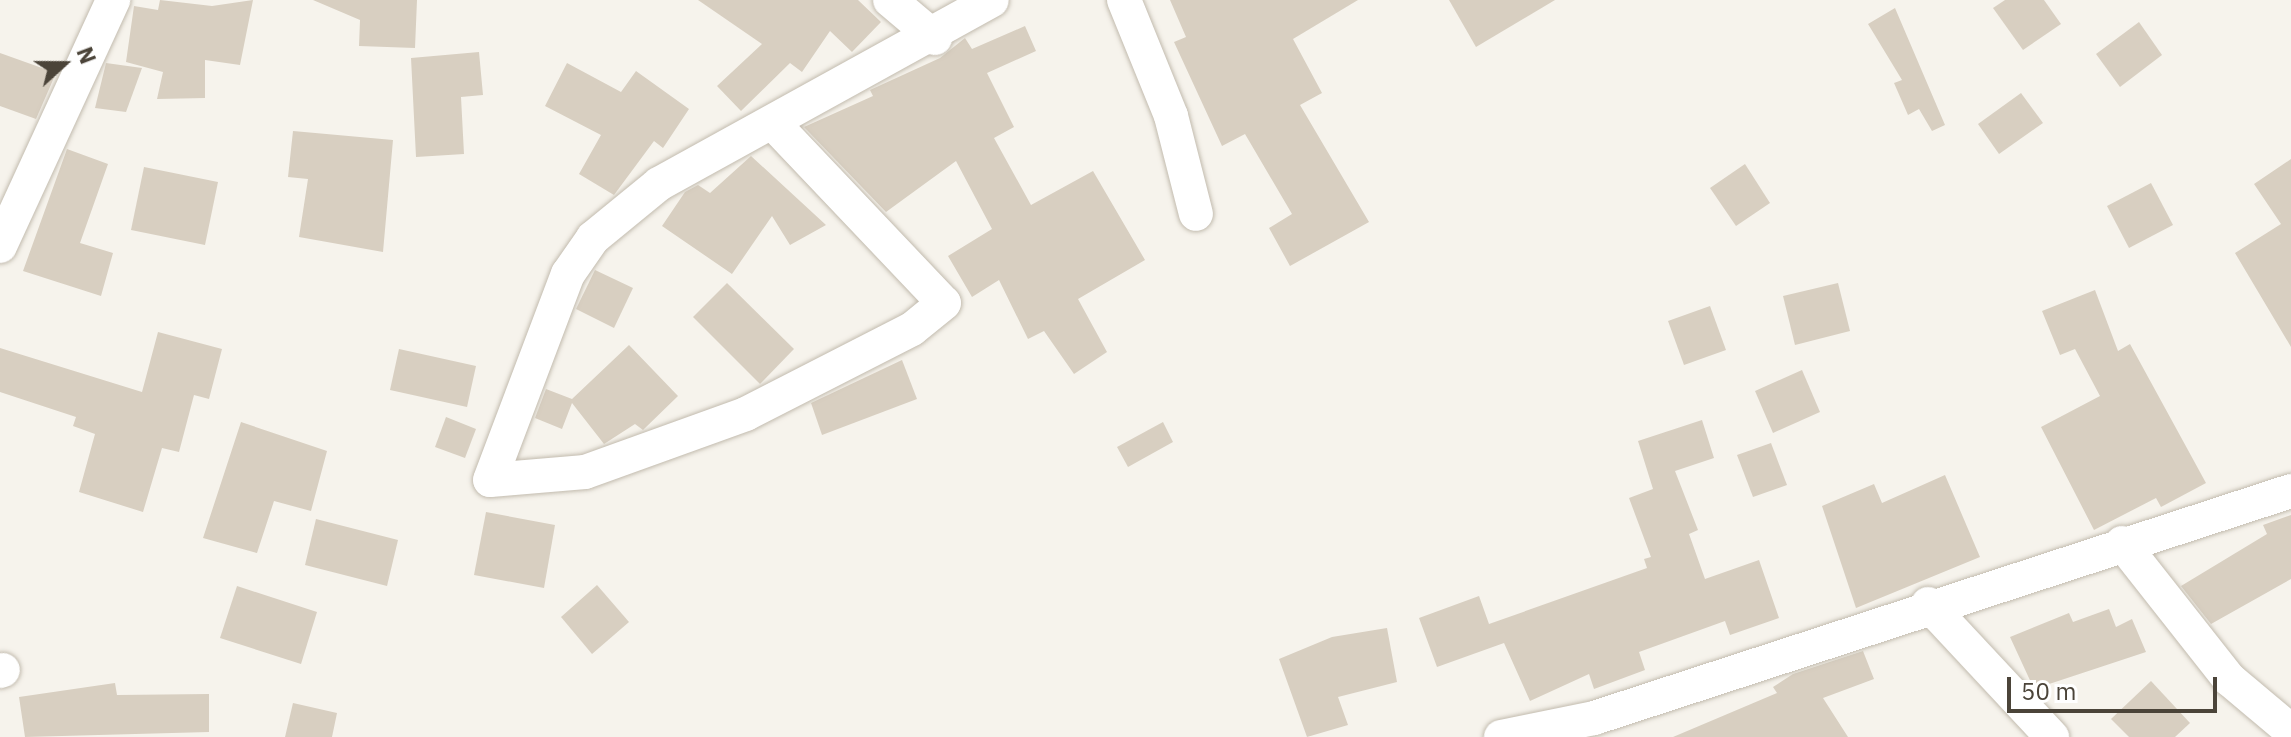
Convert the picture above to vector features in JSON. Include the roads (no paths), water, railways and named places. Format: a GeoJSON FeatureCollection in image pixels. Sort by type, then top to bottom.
{"type":"FeatureCollection","features":[{"type":"Feature","properties":{"kind":"street"},"geometry":{"type":"LineString","coordinates":[[0,246],[113,0]]}},
{"type":"Feature","properties":{"kind":"street"},"geometry":{"type":"LineString","coordinates":[[890,0],[935,38]]}},
{"type":"Feature","properties":{"kind":"street"},"geometry":{"type":"LineString","coordinates":[[773,123],[944,303],[912,329],[746,414],[585,472],[490,480],[568,274],[593,238],[659,184],[773,123],[935,38],[992,0]]}},
{"type":"Feature","properties":{"kind":"street"},"geometry":{"type":"LineString","coordinates":[[1124,0],[1171,116],[1196,214]]}},
{"type":"Feature","properties":{"kind":"street"},"geometry":{"type":"LineString","coordinates":[[1501,737],[1600,728],[1928,604],[2291,491]]}},
{"type":"Feature","properties":{"kind":"street"},"geometry":{"type":"LineString","coordinates":[[2122,543],[2229,679],[2291,731]]}},
{"type":"Feature","properties":{"kind":"street"},"geometry":{"type":"LineString","coordinates":[[1928,604],[2052,737]]}}]}
